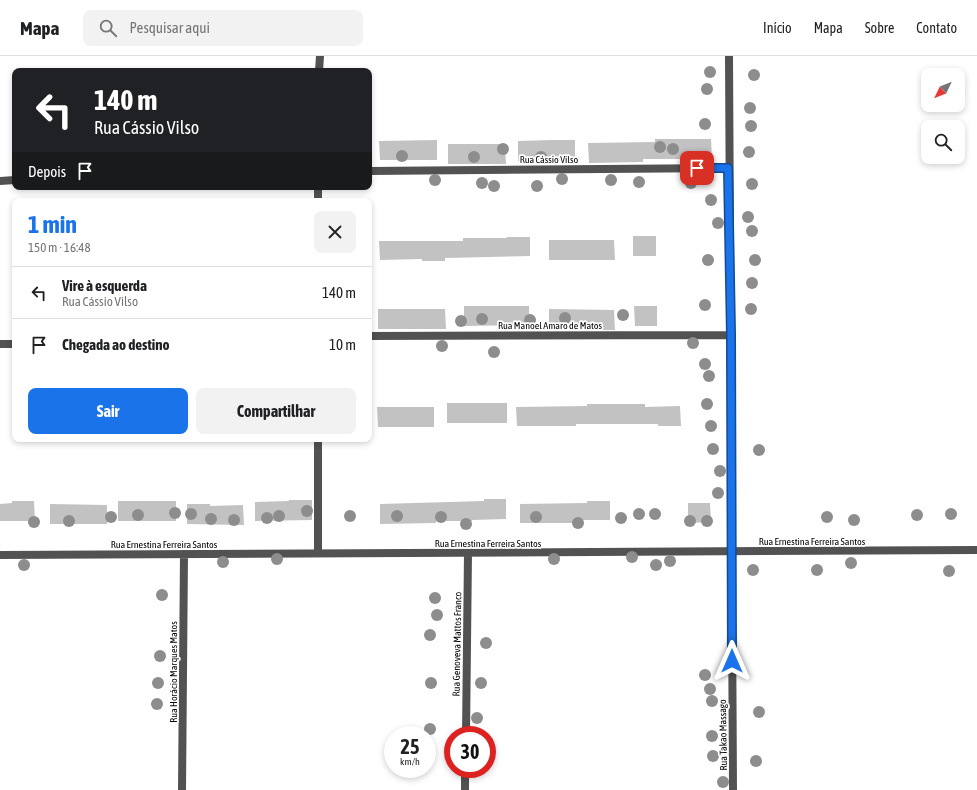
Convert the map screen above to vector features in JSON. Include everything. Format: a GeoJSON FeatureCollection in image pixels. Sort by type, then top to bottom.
{"type":"FeatureCollection","features":[{"type":"Feature","properties":{"kind":"street"},"geometry":{"type":"LineString","coordinates":[[319,68],[320,56]]}},
{"type":"Feature","properties":{"kind":"street","name":"Rua Takao Massago"},"geometry":{"type":"LineString","coordinates":[[729,56],[728,168],[731,335],[733,790]]}},
{"type":"Feature","properties":{"kind":"street","name":"Rua Cássio Vilso"},"geometry":{"type":"LineString","coordinates":[[372,171],[728,168]]}},
{"type":"Feature","properties":{"kind":"street"},"geometry":{"type":"LineString","coordinates":[[0,181],[12,180]]}},
{"type":"Feature","properties":{"kind":"street","name":"Rua Manoel Amaro de Matos"},"geometry":{"type":"LineString","coordinates":[[372,336],[731,335]]}},
{"type":"Feature","properties":{"kind":"street"},"geometry":{"type":"LineString","coordinates":[[0,344],[12,344]]}},
{"type":"Feature","properties":{"kind":"street"},"geometry":{"type":"LineString","coordinates":[[318,442],[318,553]]}},
{"type":"Feature","properties":{"kind":"street","name":"Rua Ernestina Ferreira Santos"},"geometry":{"type":"LineString","coordinates":[[0,555],[977,550]]}},
{"type":"Feature","properties":{"kind":"street","name":"Rua Genoveva Mattos Franco"},"geometry":{"type":"LineString","coordinates":[[466,726],[468,553]]}},
{"type":"Feature","properties":{"kind":"street","name":"Rua Horácio Marques Matos"},"geometry":{"type":"LineString","coordinates":[[182,790],[184,554]]}},
{"type":"Feature","properties":{"kind":"street"},"geometry":{"type":"LineString","coordinates":[[465,778],[465,790]]}},
{"type":"Feature","properties":{"kind":"building"},"geometry":{"type":"Polygon","coordinates":[[[655,139],[711,139],[712,159],[643,159],[643,162],[589,163],[588,143],[655,142],[655,139]]]}},
{"type":"Feature","properties":{"kind":"building"},"geometry":{"type":"Polygon","coordinates":[[[437,140],[437,160],[380,160],[379,141],[437,140]]]}},
{"type":"Feature","properties":{"kind":"building"},"geometry":{"type":"Polygon","coordinates":[[[575,140],[575,160],[518,161],[518,141],[575,140]]]}},
{"type":"Feature","properties":{"kind":"building"},"geometry":{"type":"Polygon","coordinates":[[[448,144],[505,144],[506,164],[448,164],[448,144]]]}},
{"type":"Feature","properties":{"kind":"building"},"geometry":{"type":"Polygon","coordinates":[[[633,236],[656,236],[656,256],[633,256],[633,236]]]}},
{"type":"Feature","properties":{"kind":"building"},"geometry":{"type":"Polygon","coordinates":[[[530,237],[530,256],[445,258],[445,261],[422,261],[422,259],[380,260],[379,241],[463,241],[463,238],[530,237]]]}},
{"type":"Feature","properties":{"kind":"building"},"geometry":{"type":"Polygon","coordinates":[[[549,240],[614,240],[615,260],[549,260],[549,240]]]}},
{"type":"Feature","properties":{"kind":"building"},"geometry":{"type":"Polygon","coordinates":[[[464,306],[529,306],[529,325],[464,326],[464,306]]]}},
{"type":"Feature","properties":{"kind":"building"},"geometry":{"type":"Polygon","coordinates":[[[634,306],[657,306],[657,326],[635,326],[634,306]]]}},
{"type":"Feature","properties":{"kind":"building"},"geometry":{"type":"Polygon","coordinates":[[[378,309],[445,309],[446,329],[378,329],[378,309]]]}},
{"type":"Feature","properties":{"kind":"building"},"geometry":{"type":"Polygon","coordinates":[[[549,309],[614,310],[615,330],[592,330],[592,328],[549,329],[549,309]]]}},
{"type":"Feature","properties":{"kind":"building"},"geometry":{"type":"Polygon","coordinates":[[[447,403],[507,403],[507,423],[447,423],[447,403]]]}},
{"type":"Feature","properties":{"kind":"building"},"geometry":{"type":"Polygon","coordinates":[[[587,404],[645,404],[645,407],[680,406],[681,426],[658,426],[658,424],[576,424],[576,426],[517,426],[516,407],[587,406],[587,404]]]}},
{"type":"Feature","properties":{"kind":"building"},"geometry":{"type":"Polygon","coordinates":[[[377,407],[434,407],[434,427],[378,427],[377,407]]]}},
{"type":"Feature","properties":{"kind":"building"},"geometry":{"type":"Polygon","coordinates":[[[484,499],[506,499],[506,519],[436,521],[436,523],[380,524],[380,504],[484,501],[484,499]]]}},
{"type":"Feature","properties":{"kind":"building"},"geometry":{"type":"Polygon","coordinates":[[[312,500],[312,520],[255,521],[255,502],[312,500]]]}},
{"type":"Feature","properties":{"kind":"building"},"geometry":{"type":"Polygon","coordinates":[[[12,501],[34,501],[35,521],[0,521],[0,504],[12,503],[12,501]]]}},
{"type":"Feature","properties":{"kind":"building"},"geometry":{"type":"Polygon","coordinates":[[[118,501],[176,501],[176,521],[118,521],[118,501]]]}},
{"type":"Feature","properties":{"kind":"building"},"geometry":{"type":"Polygon","coordinates":[[[587,501],[610,501],[610,520],[574,520],[574,523],[520,523],[520,504],[587,503],[587,501]]]}},
{"type":"Feature","properties":{"kind":"building"},"geometry":{"type":"Polygon","coordinates":[[[688,503],[710,503],[711,522],[688,523],[688,503]]]}},
{"type":"Feature","properties":{"kind":"building"},"geometry":{"type":"Polygon","coordinates":[[[50,504],[107,505],[107,524],[50,524],[50,504]]]}},
{"type":"Feature","properties":{"kind":"building"},"geometry":{"type":"Polygon","coordinates":[[[187,504],[210,504],[210,506],[243,505],[244,525],[187,524],[187,504]]]}},
{"type":"Feature","properties":{"kind":"route"},"geometry":{"type":"LineString","coordinates":[[697,168],[728,168],[731,335],[732,661]]}}]}
